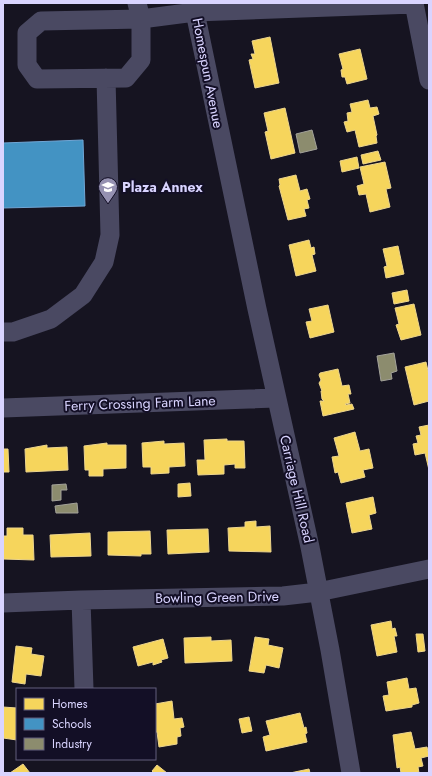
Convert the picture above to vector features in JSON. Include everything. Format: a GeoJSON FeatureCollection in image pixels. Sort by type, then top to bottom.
{"type":"FeatureCollection","features":[{"type":"Feature","properties":{"kind":"street","name":"Homespun Avenue"},"geometry":{"type":"LineString","coordinates":[[236,207],[195,12],[414,3]]}},
{"type":"Feature","properties":{"kind":"street"},"geometry":{"type":"LineString","coordinates":[[414,3],[429,80]]}},
{"type":"Feature","properties":{"kind":"street"},"geometry":{"type":"LineString","coordinates":[[139,11],[141,60],[126,78],[37,79],[27,65],[27,33],[41,21],[139,11],[195,12]]}},
{"type":"Feature","properties":{"kind":"street"},"geometry":{"type":"LineString","coordinates":[[3,332],[13,332],[51,319],[83,295],[104,262],[110,235],[106,78]]}},
{"type":"Feature","properties":{"kind":"street","name":"Carriage Hill Road"},"geometry":{"type":"LineString","coordinates":[[236,207],[318,592],[351,773]]}},
{"type":"Feature","properties":{"kind":"street","name":"Ferry Crossing Farm Lane"},"geometry":{"type":"LineString","coordinates":[[3,408],[276,398]]}},
{"type":"Feature","properties":{"kind":"street","name":"Bowling Green Drive"},"geometry":{"type":"LineString","coordinates":[[3,603],[283,596],[318,592],[429,569]]}},
{"type":"Feature","properties":{"kind":"street"},"geometry":{"type":"LineString","coordinates":[[81,600],[84,688]]}},
{"type":"Feature","properties":{"kind":"building: Homes"},"geometry":{"type":"Polygon","coordinates":[[[270,37],[279,83],[255,88],[249,60],[253,59],[251,54],[255,54],[252,41],[270,37]]]}},
{"type":"Feature","properties":{"kind":"building: Homes"},"geometry":{"type":"Polygon","coordinates":[[[360,49],[367,79],[347,84],[345,77],[342,77],[341,70],[343,69],[339,54],[360,49]]]}},
{"type":"Feature","properties":{"kind":"building: Homes"},"geometry":{"type":"Polygon","coordinates":[[[368,100],[370,108],[377,107],[379,114],[373,116],[377,143],[359,147],[355,130],[347,132],[344,122],[348,121],[347,113],[352,112],[350,104],[368,100]]]}},
{"type":"Feature","properties":{"kind":"building: Homes"},"geometry":{"type":"Polygon","coordinates":[[[285,108],[295,153],[271,159],[265,132],[268,131],[264,113],[285,108]]]}},
{"type":"Feature","properties":{"kind":"building: Homes"},"geometry":{"type":"Polygon","coordinates":[[[378,151],[381,160],[363,164],[361,155],[378,151]]]}},
{"type":"Feature","properties":{"kind":"building: Homes"},"geometry":{"type":"Polygon","coordinates":[[[357,157],[359,168],[342,172],[340,161],[357,157]]]}},
{"type":"Feature","properties":{"kind":"building: Homes"},"geometry":{"type":"Polygon","coordinates":[[[385,162],[391,188],[386,189],[390,207],[370,212],[366,194],[359,195],[357,186],[364,184],[360,167],[385,162]]]}},
{"type":"Feature","properties":{"kind":"building: Homes"},"geometry":{"type":"Polygon","coordinates":[[[296,175],[300,191],[307,189],[310,199],[307,200],[309,208],[304,209],[306,216],[288,220],[279,186],[279,179],[296,175]]]}},
{"type":"Feature","properties":{"kind":"building: Homes"},"geometry":{"type":"Polygon","coordinates":[[[309,240],[311,248],[314,247],[315,254],[312,255],[316,271],[296,276],[289,245],[309,240]]]}},
{"type":"Feature","properties":{"kind":"building: Homes"},"geometry":{"type":"Polygon","coordinates":[[[398,246],[404,274],[386,278],[384,267],[387,266],[383,249],[398,246]]]}},
{"type":"Feature","properties":{"kind":"building: Homes"},"geometry":{"type":"Polygon","coordinates":[[[407,290],[409,301],[394,304],[392,293],[407,290]]]}},
{"type":"Feature","properties":{"kind":"building: Homes"},"geometry":{"type":"Polygon","coordinates":[[[414,304],[421,335],[401,340],[396,325],[399,324],[395,308],[414,304]]]}},
{"type":"Feature","properties":{"kind":"building: Homes"},"geometry":{"type":"Polygon","coordinates":[[[328,305],[334,332],[310,338],[306,322],[312,321],[309,309],[328,305]]]}},
{"type":"Feature","properties":{"kind":"building: Homes"},"geometry":{"type":"Polygon","coordinates":[[[426,362],[429,375],[429,401],[414,405],[405,367],[426,362]]]}},
{"type":"Feature","properties":{"kind":"building: Homes"},"geometry":{"type":"Polygon","coordinates":[[[338,369],[342,386],[349,385],[351,394],[348,394],[350,403],[345,404],[352,404],[354,409],[323,416],[320,401],[324,401],[322,399],[322,391],[319,383],[321,380],[319,375],[320,373],[338,369]]]}},
{"type":"Feature","properties":{"kind":"building: Homes"},"geometry":{"type":"Polygon","coordinates":[[[429,425],[429,470],[425,453],[415,455],[413,444],[418,443],[416,436],[421,435],[419,427],[429,425]]]}},
{"type":"Feature","properties":{"kind":"building: Homes"},"geometry":{"type":"Polygon","coordinates":[[[355,432],[360,451],[369,449],[373,468],[363,470],[365,477],[341,483],[338,472],[335,473],[332,457],[339,456],[334,438],[355,432]]]}},
{"type":"Feature","properties":{"kind":"building: Homes"},"geometry":{"type":"Polygon","coordinates":[[[227,439],[227,441],[244,441],[245,468],[235,468],[235,464],[224,465],[224,474],[198,475],[197,460],[205,460],[204,440],[227,439]]]}},
{"type":"Feature","properties":{"kind":"building: Homes"},"geometry":{"type":"Polygon","coordinates":[[[164,441],[164,444],[184,443],[185,466],[169,467],[169,473],[151,474],[151,467],[143,467],[142,443],[164,441]]]}},
{"type":"Feature","properties":{"kind":"building: Homes"},"geometry":{"type":"Polygon","coordinates":[[[107,443],[107,445],[126,445],[126,468],[103,469],[103,476],[89,476],[89,470],[85,470],[84,446],[107,443]]]}},
{"type":"Feature","properties":{"kind":"building: Homes"},"geometry":{"type":"Polygon","coordinates":[[[47,445],[47,448],[67,447],[68,470],[26,472],[25,449],[47,445]]]}},
{"type":"Feature","properties":{"kind":"building: Homes"},"geometry":{"type":"Polygon","coordinates":[[[3,449],[8,449],[9,472],[3,472],[3,449]]]}},
{"type":"Feature","properties":{"kind":"building: Homes"},"geometry":{"type":"Polygon","coordinates":[[[190,483],[191,496],[178,497],[178,484],[190,483]]]}},
{"type":"Feature","properties":{"kind":"building: Homes"},"geometry":{"type":"Polygon","coordinates":[[[373,497],[376,513],[369,515],[372,529],[352,533],[346,503],[373,497]]]}},
{"type":"Feature","properties":{"kind":"building: Homes"},"geometry":{"type":"Polygon","coordinates":[[[256,521],[256,527],[270,526],[271,552],[229,551],[228,528],[245,527],[245,522],[256,521]]]}},
{"type":"Feature","properties":{"kind":"building: Homes"},"geometry":{"type":"Polygon","coordinates":[[[7,528],[23,528],[23,535],[33,535],[34,560],[3,559],[3,536],[7,536],[7,528]]]}},
{"type":"Feature","properties":{"kind":"building: Homes"},"geometry":{"type":"Polygon","coordinates":[[[208,529],[209,552],[168,554],[167,530],[208,529]]]}},
{"type":"Feature","properties":{"kind":"building: Homes"},"geometry":{"type":"Polygon","coordinates":[[[150,531],[151,554],[141,554],[141,556],[108,555],[108,532],[150,531]]]}},
{"type":"Feature","properties":{"kind":"building: Homes"},"geometry":{"type":"Polygon","coordinates":[[[90,533],[91,556],[51,557],[50,535],[90,533]]]}},
{"type":"Feature","properties":{"kind":"building: Homes"},"geometry":{"type":"Polygon","coordinates":[[[391,621],[392,629],[395,628],[397,636],[394,636],[397,652],[377,656],[371,625],[391,621]]]}},
{"type":"Feature","properties":{"kind":"building: Homes"},"geometry":{"type":"Polygon","coordinates":[[[416,634],[423,634],[425,651],[418,652],[416,634]]]}},
{"type":"Feature","properties":{"kind":"building: Homes"},"geometry":{"type":"Polygon","coordinates":[[[211,637],[211,641],[231,640],[232,661],[185,663],[184,638],[211,637]]]}},
{"type":"Feature","properties":{"kind":"building: Homes"},"geometry":{"type":"Polygon","coordinates":[[[255,637],[269,639],[268,645],[283,648],[279,668],[266,665],[264,673],[249,671],[255,637]]]}},
{"type":"Feature","properties":{"kind":"building: Homes"},"geometry":{"type":"Polygon","coordinates":[[[163,639],[168,658],[153,665],[153,662],[138,666],[133,647],[163,639]]]}},
{"type":"Feature","properties":{"kind":"building: Homes"},"geometry":{"type":"Polygon","coordinates":[[[16,646],[32,648],[31,654],[44,656],[41,676],[26,674],[25,684],[12,682],[16,646]]]}},
{"type":"Feature","properties":{"kind":"building: Homes"},"geometry":{"type":"Polygon","coordinates":[[[407,678],[409,689],[416,688],[419,703],[412,705],[412,707],[386,711],[383,696],[389,695],[387,682],[407,678]]]}},
{"type":"Feature","properties":{"kind":"building: Homes"},"geometry":{"type":"Polygon","coordinates":[[[172,701],[174,719],[182,718],[184,727],[180,728],[181,736],[177,737],[177,744],[159,747],[156,732],[156,704],[172,701]]]}},
{"type":"Feature","properties":{"kind":"building: Homes"},"geometry":{"type":"Polygon","coordinates":[[[3,707],[16,708],[16,740],[3,738],[3,707]]]}},
{"type":"Feature","properties":{"kind":"building: Homes"},"geometry":{"type":"Polygon","coordinates":[[[300,713],[304,728],[306,727],[307,733],[305,734],[307,742],[266,751],[263,737],[270,735],[266,721],[300,713]]]}},
{"type":"Feature","properties":{"kind":"building: Homes"},"geometry":{"type":"Polygon","coordinates":[[[249,717],[252,731],[242,733],[239,719],[249,717]]]}},
{"type":"Feature","properties":{"kind":"building: Homes"},"geometry":{"type":"Polygon","coordinates":[[[411,732],[415,749],[427,747],[429,756],[421,758],[423,766],[418,767],[419,773],[401,773],[400,767],[397,768],[393,735],[411,732]]]}},
{"type":"Feature","properties":{"kind":"building: Homes"},"geometry":{"type":"Polygon","coordinates":[[[23,764],[30,773],[10,773],[23,764]]]}},
{"type":"Feature","properties":{"kind":"building: Homes"},"geometry":{"type":"Polygon","coordinates":[[[157,765],[167,773],[154,773],[152,771],[157,765]]]}},
{"type":"Feature","properties":{"kind":"building: Homes"},"geometry":{"type":"Polygon","coordinates":[[[309,769],[310,773],[290,773],[309,769]]]}},
{"type":"Feature","properties":{"kind":"building: Schools"},"geometry":{"type":"Polygon","coordinates":[[[83,140],[85,206],[3,208],[3,143],[83,140]]]}},
{"type":"Feature","properties":{"kind":"building: Industry"},"geometry":{"type":"Polygon","coordinates":[[[312,130],[317,149],[300,153],[296,134],[312,130]]]}},
{"type":"Feature","properties":{"kind":"building: Industry"},"geometry":{"type":"Polygon","coordinates":[[[394,353],[397,371],[391,373],[392,379],[381,381],[377,356],[394,353]]]}},
{"type":"Feature","properties":{"kind":"building: Industry"},"geometry":{"type":"Polygon","coordinates":[[[66,484],[67,490],[61,490],[61,500],[52,501],[52,485],[66,484]]]}},
{"type":"Feature","properties":{"kind":"building: Industry"},"geometry":{"type":"Polygon","coordinates":[[[77,503],[78,513],[56,513],[55,506],[77,503]]]}},
{"type":"Feature","properties":{"kind":"place","name":"Plaza Annex"},"geometry":{"type":"Point","coordinates":[108,204]}}]}
